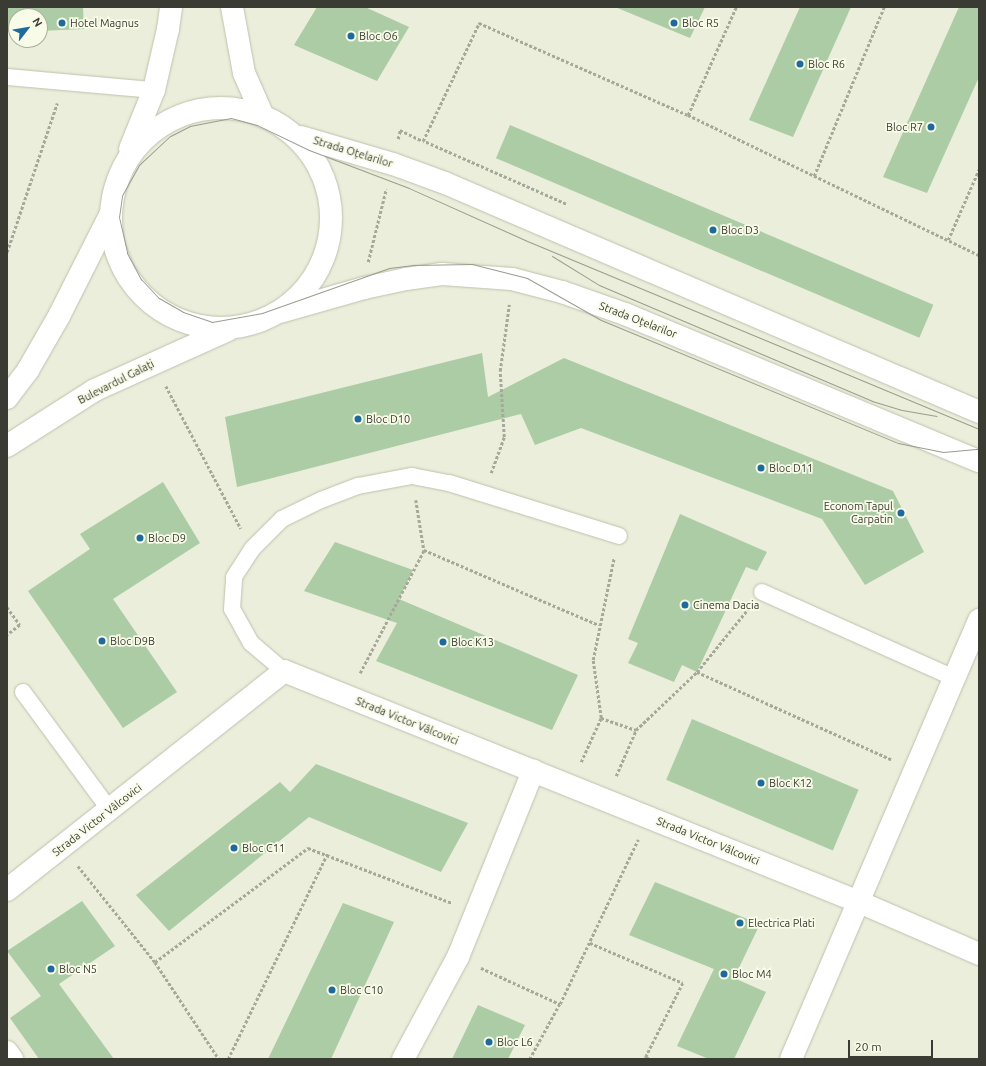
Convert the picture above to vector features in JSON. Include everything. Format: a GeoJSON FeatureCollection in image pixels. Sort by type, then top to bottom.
{"type":"FeatureCollection","features":[{"type":"Feature","properties":{"kind":"main road"},"geometry":{"type":"LineString","coordinates":[[7,398],[28,370],[59,316],[110,215],[114,191],[121,169],[154,90],[168,29],[171,7]]}},
{"type":"Feature","properties":{"kind":"main road"},"geometry":{"type":"LineString","coordinates":[[232,7],[244,72],[262,114]]}},
{"type":"Feature","properties":{"kind":"main road"},"geometry":{"type":"LineString","coordinates":[[110,215],[116,252],[133,285],[160,311],[195,326],[231,329],[258,324],[280,312],[310,285],[328,251],[333,212],[324,175],[301,137],[262,114],[230,107],[197,109],[166,121],[140,142],[121,169]]}},
{"type":"Feature","properties":{"kind":"main road","name":"Strada Oțelarilor"},"geometry":{"type":"LineString","coordinates":[[301,137],[393,164],[445,183],[979,412]]}},
{"type":"Feature","properties":{"kind":"main road","name":"Strada Oțelarilor"},"geometry":{"type":"LineString","coordinates":[[280,312],[364,288],[442,274],[512,279],[562,292],[625,314],[979,461]]}},
{"type":"Feature","properties":{"kind":"main road","name":"Bulevardul Galați"},"geometry":{"type":"LineString","coordinates":[[7,446],[95,390],[154,362],[231,329]]}},
{"type":"Feature","properties":{"kind":"main road"},"geometry":{"type":"LineString","coordinates":[[791,1059],[979,620]]}},
{"type":"Feature","properties":{"kind":"main road","name":"Strada Victor Vâlcovici"},"geometry":{"type":"LineString","coordinates":[[7,890],[284,671],[859,902],[979,954]]}},
{"type":"Feature","properties":{"kind":"main road"},"geometry":{"type":"LineString","coordinates":[[403,1059],[458,958],[532,771]]}},
{"type":"Feature","properties":{"kind":"main road"},"geometry":{"type":"LineString","coordinates":[[7,1052],[12,1059]]}},
{"type":"Feature","properties":{"kind":"lane"},"geometry":{"type":"LineString","coordinates":[[7,77],[154,90]]}},
{"type":"Feature","properties":{"kind":"lane"},"geometry":{"type":"LineString","coordinates":[[284,671],[251,643],[232,609],[234,578],[252,549],[282,519],[321,500],[358,486],[412,476],[449,483],[618,536]]}},
{"type":"Feature","properties":{"kind":"lane"},"geometry":{"type":"LineString","coordinates":[[762,592],[954,678]]}},
{"type":"Feature","properties":{"kind":"lane"},"geometry":{"type":"LineString","coordinates":[[23,692],[109,809]]}},
{"type":"Feature","properties":{"kind":"path"},"geometry":{"type":"LineString","coordinates":[[688,115],[736,7]]}},
{"type":"Feature","properties":{"kind":"path"},"geometry":{"type":"LineString","coordinates":[[814,176],[884,7]]}},
{"type":"Feature","properties":{"kind":"path"},"geometry":{"type":"LineString","coordinates":[[423,141],[479,23],[688,115],[979,255]]}},
{"type":"Feature","properties":{"kind":"path"},"geometry":{"type":"LineString","coordinates":[[7,252],[64,83]]}},
{"type":"Feature","properties":{"kind":"path"},"geometry":{"type":"LineString","coordinates":[[364,288],[400,130],[568,205]]}},
{"type":"Feature","properties":{"kind":"path"},"geometry":{"type":"LineString","coordinates":[[948,240],[979,169]]}},
{"type":"Feature","properties":{"kind":"path"},"geometry":{"type":"LineString","coordinates":[[483,494],[504,437],[500,371],[512,279]]}},
{"type":"Feature","properties":{"kind":"path"},"geometry":{"type":"LineString","coordinates":[[154,362],[252,549]]}},
{"type":"Feature","properties":{"kind":"path"},"geometry":{"type":"LineString","coordinates":[[348,697],[424,550],[412,476]]}},
{"type":"Feature","properties":{"kind":"path"},"geometry":{"type":"LineString","coordinates":[[570,786],[601,718],[593,660],[618,536]]}},
{"type":"Feature","properties":{"kind":"path"},"geometry":{"type":"LineString","coordinates":[[424,550],[599,625]]}},
{"type":"Feature","properties":{"kind":"path"},"geometry":{"type":"LineString","coordinates":[[606,800],[636,730],[697,672],[762,592]]}},
{"type":"Feature","properties":{"kind":"path"},"geometry":{"type":"LineString","coordinates":[[7,607],[20,625],[7,635]]}},
{"type":"Feature","properties":{"kind":"path"},"geometry":{"type":"LineString","coordinates":[[697,672],[915,770]]}},
{"type":"Feature","properties":{"kind":"path"},"geometry":{"type":"LineString","coordinates":[[601,718],[636,730]]}},
{"type":"Feature","properties":{"kind":"path"},"geometry":{"type":"LineString","coordinates":[[530,1059],[560,1004],[649,818]]}},
{"type":"Feature","properties":{"kind":"path"},"geometry":{"type":"LineString","coordinates":[[63,847],[155,962],[219,1059]]}},
{"type":"Feature","properties":{"kind":"path"},"geometry":{"type":"LineString","coordinates":[[155,962],[308,848],[476,912]]}},
{"type":"Feature","properties":{"kind":"path"},"geometry":{"type":"LineString","coordinates":[[228,1059],[327,854]]}},
{"type":"Feature","properties":{"kind":"path"},"geometry":{"type":"LineString","coordinates":[[590,943],[683,983],[645,1058],[650,1059]]}},
{"type":"Feature","properties":{"kind":"path"},"geometry":{"type":"LineString","coordinates":[[458,958],[560,1004]]}},
{"type":"Feature","properties":{"kind":"building","name":"Hotel Magnus"},"geometry":{"type":"Polygon","coordinates":[[[7,7],[83,7],[84,29],[48,31],[48,8],[8,8],[7,32],[7,7]]]}},
{"type":"Feature","properties":{"kind":"building","name":"Bloc O6"},"geometry":{"type":"Polygon","coordinates":[[[317,7],[365,7],[409,27],[377,81],[294,45],[317,7]]]}},
{"type":"Feature","properties":{"kind":"building","name":"Bloc R5"},"geometry":{"type":"Polygon","coordinates":[[[615,7],[705,7],[690,38],[615,7]]]}},
{"type":"Feature","properties":{"kind":"building","name":"Bloc R6"},"geometry":{"type":"Polygon","coordinates":[[[800,7],[851,7],[793,137],[749,120],[800,7]]]}},
{"type":"Feature","properties":{"kind":"building","name":"Bloc R7"},"geometry":{"type":"Polygon","coordinates":[[[959,7],[979,7],[979,77],[927,193],[883,177],[959,7]]]}},
{"type":"Feature","properties":{"kind":"building","name":"Bloc D3"},"geometry":{"type":"Polygon","coordinates":[[[510,125],[933,305],[919,338],[496,158],[510,125]]]}},
{"type":"Feature","properties":{"kind":"building"},"geometry":{"type":"Polygon","coordinates":[[[482,353],[488,397],[564,358],[893,491],[924,552],[865,585],[822,519],[581,428],[535,445],[521,414],[237,487],[225,417],[482,353]]]}},
{"type":"Feature","properties":{"kind":"building"},"geometry":{"type":"Polygon","coordinates":[[[163,482],[200,543],[113,599],[177,692],[123,728],[28,591],[90,549],[80,534],[163,482]]]}},
{"type":"Feature","properties":{"kind":"building","name":"Cinema Dacia"},"geometry":{"type":"Polygon","coordinates":[[[680,514],[767,552],[757,571],[746,567],[697,672],[682,665],[674,682],[628,663],[638,643],[628,639],[680,514]]]}},
{"type":"Feature","properties":{"kind":"building","name":"Bloc K13"},"geometry":{"type":"Polygon","coordinates":[[[335,542],[413,570],[399,599],[578,675],[552,730],[376,661],[397,623],[304,591],[335,542]]]}},
{"type":"Feature","properties":{"kind":"building","name":"Bloc K12"},"geometry":{"type":"Polygon","coordinates":[[[692,719],[859,790],[833,850],[666,780],[692,719]]]}},
{"type":"Feature","properties":{"kind":"building","name":"Bloc C11"},"geometry":{"type":"Polygon","coordinates":[[[316,764],[468,823],[441,872],[309,817],[169,931],[136,895],[280,782],[290,792],[316,764]]]}},
{"type":"Feature","properties":{"kind":"building","name":"Bloc M4"},"geometry":{"type":"Polygon","coordinates":[[[655,882],[760,924],[734,978],[766,992],[734,1059],[709,1059],[677,1046],[714,969],[629,935],[655,882]]]}},
{"type":"Feature","properties":{"kind":"building","name":"Bloc N5"},"geometry":{"type":"Polygon","coordinates":[[[82,901],[115,946],[59,984],[114,1059],[39,1059],[10,1018],[41,996],[7,951],[82,901]]]}},
{"type":"Feature","properties":{"kind":"building","name":"Bloc C10"},"geometry":{"type":"Polygon","coordinates":[[[343,903],[394,922],[331,1059],[268,1059],[343,903]]]}},
{"type":"Feature","properties":{"kind":"building","name":"Bloc L6"},"geometry":{"type":"Polygon","coordinates":[[[478,1005],[525,1025],[508,1059],[452,1059],[478,1005]]]}},
{"type":"Feature","properties":{"kind":"tram line"},"geometry":{"type":"LineString","coordinates":[[979,429],[525,240],[409,188],[309,150],[257,125],[231,118],[190,126],[170,136],[139,165],[122,196],[119,217],[127,253],[141,279],[159,298],[183,312],[212,322],[262,313],[389,268],[412,265],[472,264],[527,278],[601,320],[898,443],[943,452],[979,449]]}},
{"type":"Feature","properties":{"kind":"tram line"},"geometry":{"type":"LineString","coordinates":[[552,256],[599,285],[872,401],[902,410],[936,416]]}},
{"type":"Feature","properties":{"kind":"place","name":"Hotel Magnus"},"geometry":{"type":"Point","coordinates":[62,23]}},
{"type":"Feature","properties":{"kind":"place","name":"Bloc R5"},"geometry":{"type":"Point","coordinates":[674,23]}},
{"type":"Feature","properties":{"kind":"place","name":"Bloc O6"},"geometry":{"type":"Point","coordinates":[351,36]}},
{"type":"Feature","properties":{"kind":"place","name":"Bloc R6"},"geometry":{"type":"Point","coordinates":[800,64]}},
{"type":"Feature","properties":{"kind":"place","name":"Bloc R7"},"geometry":{"type":"Point","coordinates":[931,127]}},
{"type":"Feature","properties":{"kind":"place","name":"Bloc D3"},"geometry":{"type":"Point","coordinates":[713,230]}},
{"type":"Feature","properties":{"kind":"place","name":"Bloc D10"},"geometry":{"type":"Point","coordinates":[358,419]}},
{"type":"Feature","properties":{"kind":"place","name":"Bloc D11"},"geometry":{"type":"Point","coordinates":[761,468]}},
{"type":"Feature","properties":{"kind":"place","name":"Econom Tapul Carpatin"},"geometry":{"type":"Point","coordinates":[901,513]}},
{"type":"Feature","properties":{"kind":"place","name":"Bloc D9"},"geometry":{"type":"Point","coordinates":[140,538]}},
{"type":"Feature","properties":{"kind":"place","name":"Cinema Dacia"},"geometry":{"type":"Point","coordinates":[685,605]}},
{"type":"Feature","properties":{"kind":"place","name":"Bloc D9B"},"geometry":{"type":"Point","coordinates":[102,641]}},
{"type":"Feature","properties":{"kind":"place","name":"Bloc K13"},"geometry":{"type":"Point","coordinates":[443,642]}},
{"type":"Feature","properties":{"kind":"place","name":"Bloc K12"},"geometry":{"type":"Point","coordinates":[761,783]}},
{"type":"Feature","properties":{"kind":"place","name":"Bloc C11"},"geometry":{"type":"Point","coordinates":[234,848]}},
{"type":"Feature","properties":{"kind":"place","name":"Electrica Plati"},"geometry":{"type":"Point","coordinates":[740,923]}},
{"type":"Feature","properties":{"kind":"place","name":"Bloc N5"},"geometry":{"type":"Point","coordinates":[51,969]}},
{"type":"Feature","properties":{"kind":"place","name":"Bloc M4"},"geometry":{"type":"Point","coordinates":[724,974]}},
{"type":"Feature","properties":{"kind":"place","name":"Bloc C10"},"geometry":{"type":"Point","coordinates":[332,990]}},
{"type":"Feature","properties":{"kind":"place","name":"Bloc L6"},"geometry":{"type":"Point","coordinates":[489,1042]}}]}
